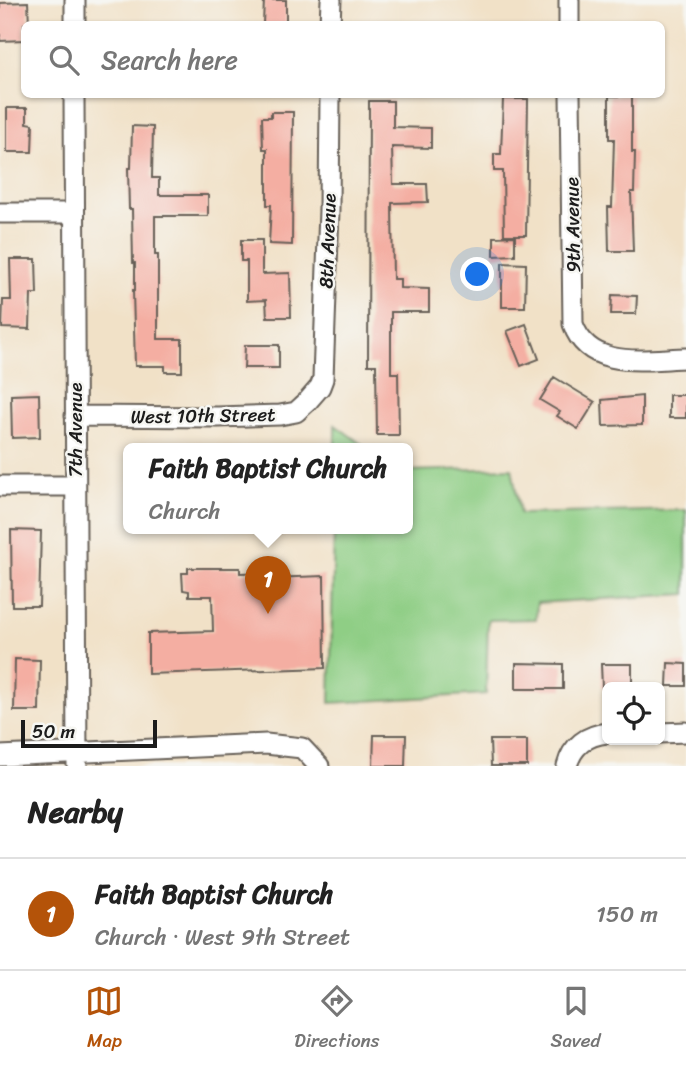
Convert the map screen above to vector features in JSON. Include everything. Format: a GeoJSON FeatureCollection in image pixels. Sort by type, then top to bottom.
{"type":"FeatureCollection","features":[{"type":"Feature","properties":{"kind":"street"},"geometry":{"type":"LineString","coordinates":[[75,0],[75,21]]}},
{"type":"Feature","properties":{"kind":"street"},"geometry":{"type":"LineString","coordinates":[[330,21],[331,0]]}},
{"type":"Feature","properties":{"kind":"street"},"geometry":{"type":"LineString","coordinates":[[569,0],[569,21]]}},
{"type":"Feature","properties":{"kind":"street","name":"7th Avenue"},"geometry":{"type":"LineString","coordinates":[[74,98],[77,760]]}},
{"type":"Feature","properties":{"kind":"street","name":"8th Avenue"},"geometry":{"type":"LineString","coordinates":[[320,387],[323,379],[329,210],[330,98]]}},
{"type":"Feature","properties":{"kind":"street","name":"9th Avenue"},"geometry":{"type":"LineString","coordinates":[[570,98],[573,324],[576,333],[592,351],[605,357],[621,360],[686,358]]}},
{"type":"Feature","properties":{"kind":"street"},"geometry":{"type":"LineString","coordinates":[[0,212],[74,213]]}},
{"type":"Feature","properties":{"kind":"street","name":"West 10th Street"},"geometry":{"type":"LineString","coordinates":[[75,416],[280,415],[296,412],[320,387]]}},
{"type":"Feature","properties":{"kind":"street"},"geometry":{"type":"LineString","coordinates":[[0,486],[75,486]]}},
{"type":"Feature","properties":{"kind":"street"},"geometry":{"type":"LineString","coordinates":[[665,733],[686,733]]}},
{"type":"Feature","properties":{"kind":"street"},"geometry":{"type":"LineString","coordinates":[[571,758],[590,737],[602,734]]}},
{"type":"Feature","properties":{"kind":"street"},"geometry":{"type":"LineString","coordinates":[[0,755],[77,760],[117,749],[266,744],[302,748],[318,763]]}},
{"type":"Feature","properties":{"kind":"green space"},"geometry":{"type":"Polygon","coordinates":[[[335,425],[360,443],[335,443],[335,425]]]}},
{"type":"Feature","properties":{"kind":"green space"},"geometry":{"type":"Polygon","coordinates":[[[512,468],[520,514],[686,510],[686,594],[537,603],[536,619],[488,620],[486,694],[330,703],[334,534],[413,534],[413,471],[512,468]]]}},
{"type":"Feature","properties":{"kind":"building"},"geometry":{"type":"Polygon","coordinates":[[[264,0],[286,0],[286,21],[263,21],[264,0]]]}},
{"type":"Feature","properties":{"kind":"building"},"geometry":{"type":"Polygon","coordinates":[[[28,2],[29,21],[21,21],[21,40],[0,41],[0,3],[28,2]]]}},
{"type":"Feature","properties":{"kind":"building"},"geometry":{"type":"Polygon","coordinates":[[[609,98],[632,98],[632,152],[635,152],[634,192],[631,192],[633,251],[609,251],[608,207],[612,207],[614,139],[609,139],[609,98]]]}},
{"type":"Feature","properties":{"kind":"building"},"geometry":{"type":"Polygon","coordinates":[[[503,99],[528,99],[526,235],[504,235],[503,171],[494,171],[494,154],[501,154],[503,99]]]}},
{"type":"Feature","properties":{"kind":"building"},"geometry":{"type":"Polygon","coordinates":[[[369,101],[393,101],[393,127],[431,128],[431,148],[392,147],[393,184],[427,184],[428,202],[392,203],[393,279],[400,279],[400,288],[429,289],[429,312],[391,312],[391,373],[398,373],[399,435],[377,435],[376,365],[368,365],[369,101]]]}},
{"type":"Feature","properties":{"kind":"building"},"geometry":{"type":"Polygon","coordinates":[[[7,108],[27,108],[27,123],[33,124],[32,152],[7,152],[7,108]]]}},
{"type":"Feature","properties":{"kind":"building"},"geometry":{"type":"Polygon","coordinates":[[[271,112],[293,112],[292,245],[269,244],[271,205],[267,205],[267,149],[263,149],[262,117],[271,117],[271,112]]]}},
{"type":"Feature","properties":{"kind":"building"},"geometry":{"type":"Polygon","coordinates":[[[132,126],[153,127],[152,178],[159,178],[159,195],[208,195],[208,216],[155,216],[158,339],[182,339],[182,372],[165,372],[165,366],[135,366],[135,263],[128,168],[131,168],[132,126]]]}},
{"type":"Feature","properties":{"kind":"building"},"geometry":{"type":"Polygon","coordinates":[[[515,236],[515,255],[494,256],[494,237],[515,236]]]}},
{"type":"Feature","properties":{"kind":"building"},"geometry":{"type":"Polygon","coordinates":[[[241,240],[262,240],[262,274],[290,273],[291,317],[267,317],[266,300],[247,301],[247,261],[241,261],[241,240]]]}},
{"type":"Feature","properties":{"kind":"building"},"geometry":{"type":"Polygon","coordinates":[[[10,259],[36,259],[37,294],[31,294],[30,329],[2,328],[3,300],[11,300],[10,259]]]}},
{"type":"Feature","properties":{"kind":"building"},"geometry":{"type":"Polygon","coordinates":[[[502,263],[526,264],[525,307],[502,307],[502,263]]]}},
{"type":"Feature","properties":{"kind":"building"},"geometry":{"type":"Polygon","coordinates":[[[612,295],[637,296],[636,314],[611,314],[612,295]]]}},
{"type":"Feature","properties":{"kind":"building"},"geometry":{"type":"Polygon","coordinates":[[[526,324],[539,359],[521,366],[507,331],[526,324]]]}},
{"type":"Feature","properties":{"kind":"building"},"geometry":{"type":"Polygon","coordinates":[[[245,345],[279,345],[279,368],[244,368],[245,345]]]}},
{"type":"Feature","properties":{"kind":"building"},"geometry":{"type":"Polygon","coordinates":[[[554,377],[595,402],[578,429],[557,416],[560,412],[540,400],[554,377]]]}},
{"type":"Feature","properties":{"kind":"building"},"geometry":{"type":"Polygon","coordinates":[[[39,394],[40,437],[12,438],[11,395],[39,394]]]}},
{"type":"Feature","properties":{"kind":"building"},"geometry":{"type":"Polygon","coordinates":[[[669,395],[686,395],[686,418],[669,418],[669,395]]]}},
{"type":"Feature","properties":{"kind":"building"},"geometry":{"type":"Polygon","coordinates":[[[642,396],[642,425],[603,426],[602,400],[642,396]]]}},
{"type":"Feature","properties":{"kind":"building"},"geometry":{"type":"Polygon","coordinates":[[[11,530],[41,531],[39,606],[12,606],[11,530]]]}},
{"type":"Feature","properties":{"kind":"building"},"geometry":{"type":"Polygon","coordinates":[[[188,568],[240,568],[240,573],[270,572],[270,578],[324,576],[325,668],[148,674],[148,633],[213,631],[212,596],[189,596],[189,591],[183,590],[182,573],[188,573],[188,568]]]}},
{"type":"Feature","properties":{"kind":"building"},"geometry":{"type":"Polygon","coordinates":[[[15,659],[40,660],[39,711],[14,711],[15,659]]]}},
{"type":"Feature","properties":{"kind":"building"},"geometry":{"type":"Polygon","coordinates":[[[516,663],[563,664],[563,689],[516,689],[516,663]]]}},
{"type":"Feature","properties":{"kind":"building"},"geometry":{"type":"Polygon","coordinates":[[[668,663],[686,664],[686,686],[667,686],[668,663]]]}},
{"type":"Feature","properties":{"kind":"building"},"geometry":{"type":"Polygon","coordinates":[[[601,664],[632,664],[632,682],[602,682],[602,687],[601,664]]]}},
{"type":"Feature","properties":{"kind":"building"},"geometry":{"type":"Polygon","coordinates":[[[374,735],[406,735],[405,766],[373,766],[374,735]]]}},
{"type":"Feature","properties":{"kind":"building"},"geometry":{"type":"Polygon","coordinates":[[[490,740],[527,740],[527,766],[491,766],[490,740]]]}},
{"type":"Feature","properties":{"kind":"place","name":"Faith Baptist Church"},"geometry":{"type":"Point","coordinates":[268,614]}}]}
